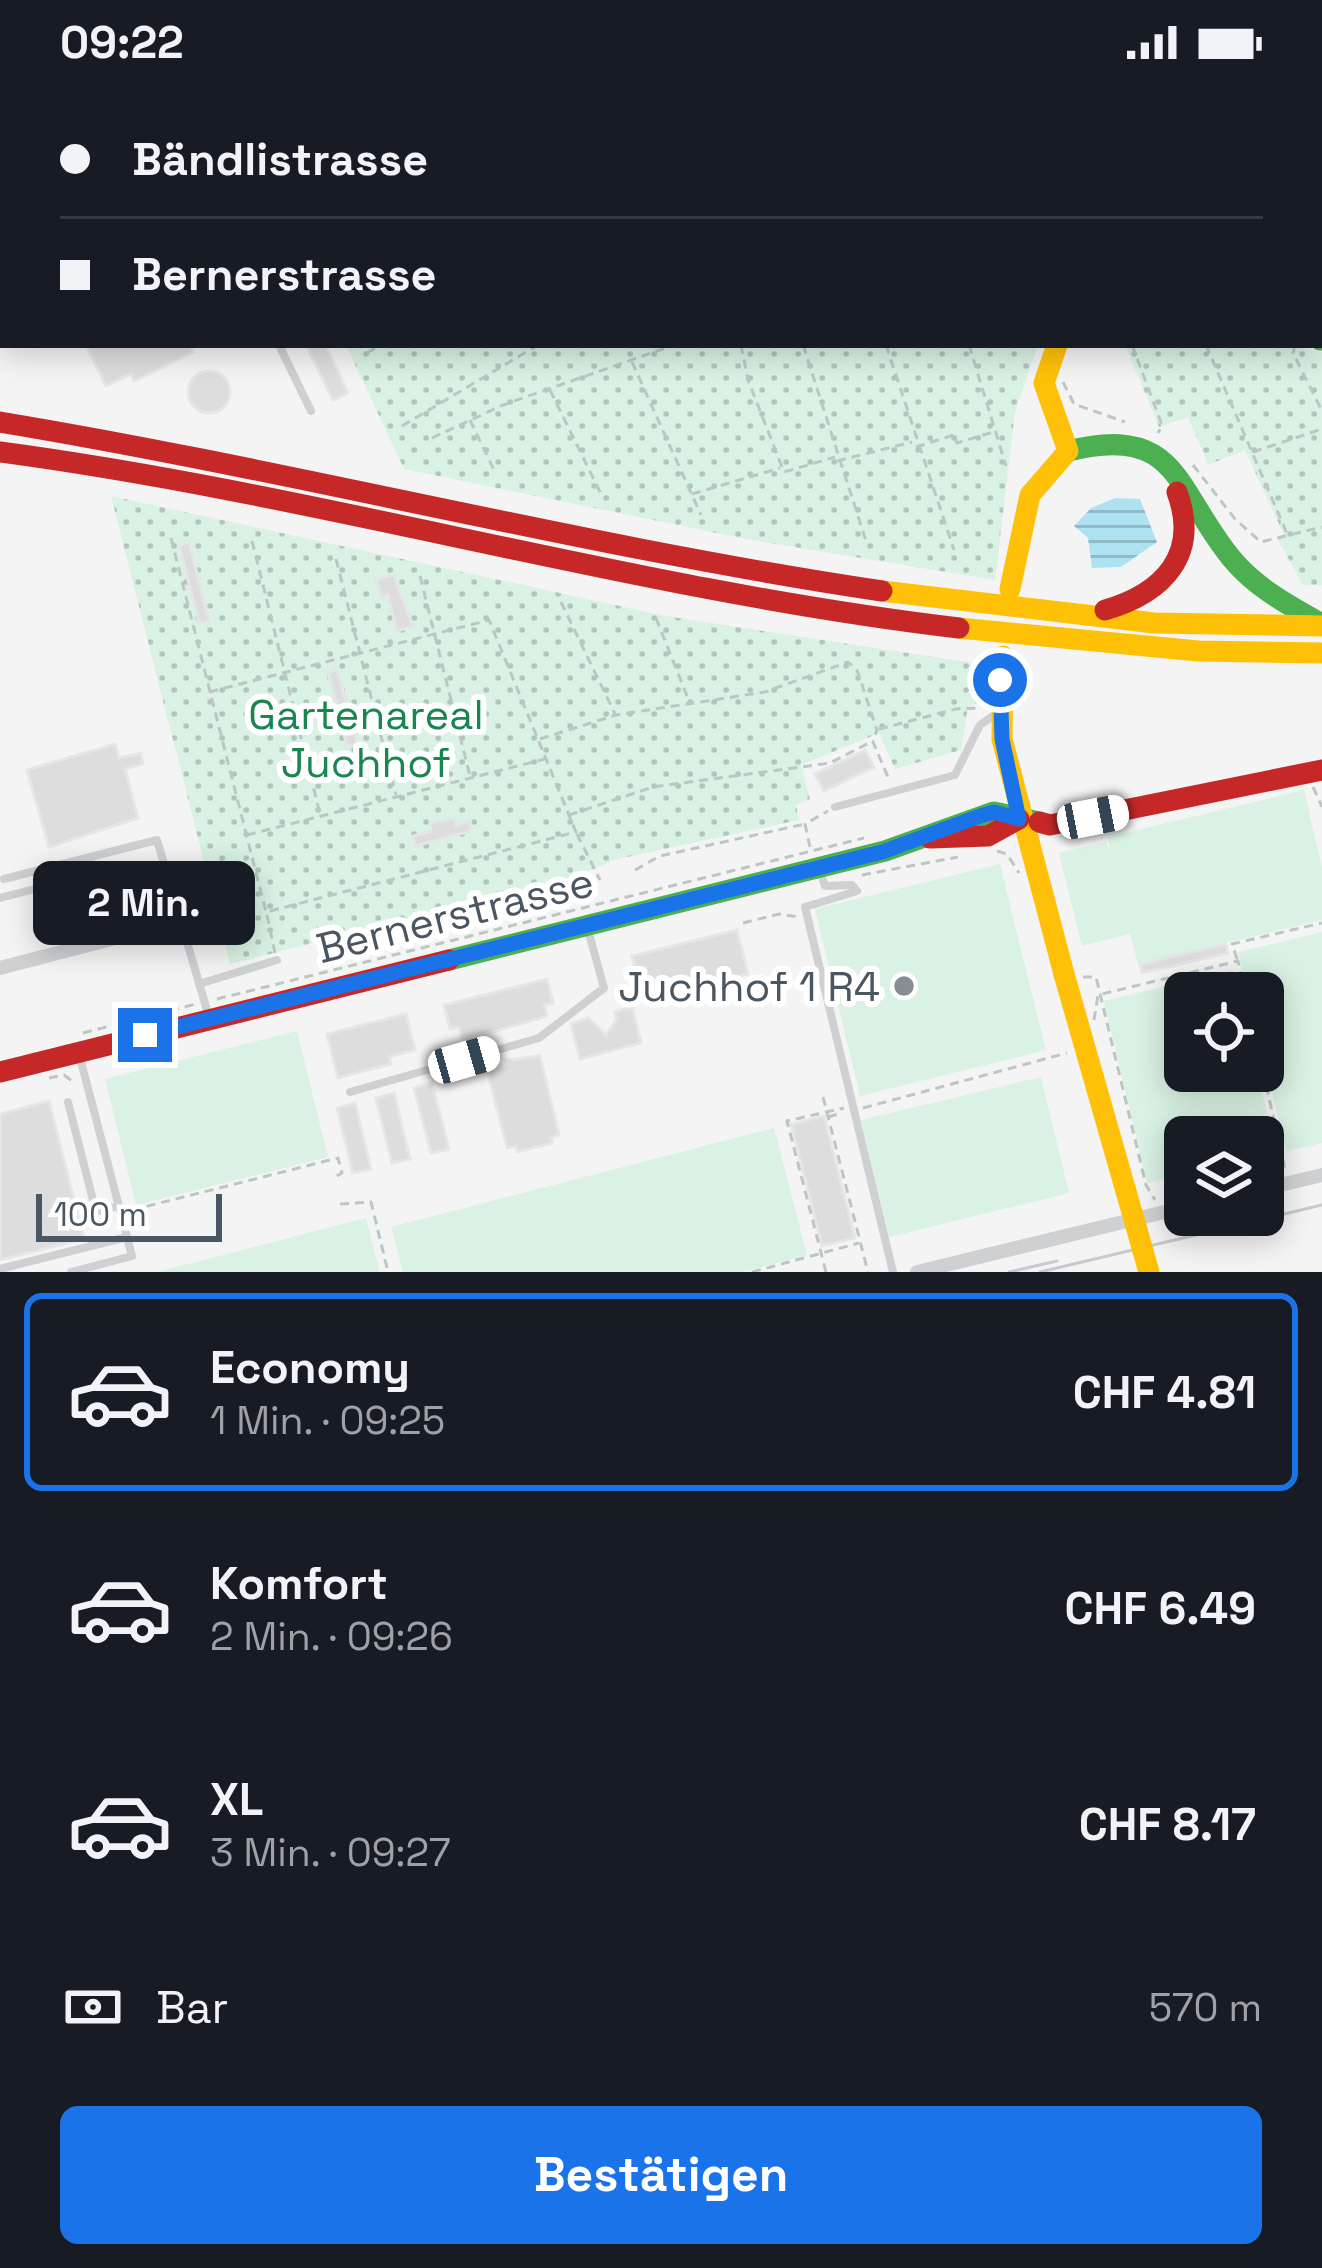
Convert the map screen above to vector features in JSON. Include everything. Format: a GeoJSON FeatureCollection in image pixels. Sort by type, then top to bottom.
{"type":"FeatureCollection","features":[{"type":"Feature","properties":{"kind":"main road"},"geometry":{"type":"LineString","coordinates":[[1056,348],[1044,383],[1068,451]]}},
{"type":"Feature","properties":{"kind":"main road"},"geometry":{"type":"LineString","coordinates":[[0,422],[180,453],[776,574],[1081,616],[1274,627],[1322,625]]}},
{"type":"Feature","properties":{"kind":"main road"},"geometry":{"type":"LineString","coordinates":[[1010,589],[1027,494],[1036,476],[1068,451],[1107,440],[1154,452],[1181,477],[1236,565],[1322,625]]}},
{"type":"Feature","properties":{"kind":"main road"},"geometry":{"type":"LineString","coordinates":[[1068,451],[1123,454],[1152,465],[1173,486],[1186,520],[1182,556],[1161,587],[1134,603],[1081,616]]}},
{"type":"Feature","properties":{"kind":"main road"},"geometry":{"type":"LineString","coordinates":[[0,452],[163,478],[793,604],[1034,637],[1057,646],[1311,659]]}},
{"type":"Feature","properties":{"kind":"main road"},"geometry":{"type":"LineString","coordinates":[[1003,656],[990,710],[1019,819],[1072,972],[1149,1272]]}},
{"type":"Feature","properties":{"kind":"main road","name":"Bernerstrasse"},"geometry":{"type":"LineString","coordinates":[[0,1072],[75,1044],[207,1010],[929,838],[975,840],[1003,833],[1019,819],[1050,825],[1317,776]]}},
{"type":"Feature","properties":{"kind":"street"},"geometry":{"type":"LineString","coordinates":[[0,968],[181,921]]}},
{"type":"Feature","properties":{"kind":"street"},"geometry":{"type":"LineString","coordinates":[[1284,1184],[1322,1175]]}},
{"type":"Feature","properties":{"kind":"street"},"geometry":{"type":"LineString","coordinates":[[917,1272],[1164,1213]]}},
{"type":"Feature","properties":{"kind":"lane"},"geometry":{"type":"LineString","coordinates":[[280,348],[311,411]]}},
{"type":"Feature","properties":{"kind":"lane"},"geometry":{"type":"LineString","coordinates":[[835,807],[955,775],[990,710]]}},
{"type":"Feature","properties":{"kind":"lane"},"geometry":{"type":"LineString","coordinates":[[4,879],[157,840],[207,1010]]}},
{"type":"Feature","properties":{"kind":"lane"},"geometry":{"type":"LineString","coordinates":[[0,898],[78,878],[96,943]]}},
{"type":"Feature","properties":{"kind":"lane"},"geometry":{"type":"LineString","coordinates":[[823,880],[825,886],[853,885],[857,891],[805,907],[892,1272]]}},
{"type":"Feature","properties":{"kind":"lane"},"geometry":{"type":"LineString","coordinates":[[350,1092],[539,1038],[604,988],[587,922]]}},
{"type":"Feature","properties":{"kind":"lane"},"geometry":{"type":"LineString","coordinates":[[199,984],[278,965]]}},
{"type":"Feature","properties":{"kind":"lane"},"geometry":{"type":"LineString","coordinates":[[71,1272],[132,1256],[75,1044]]}},
{"type":"Feature","properties":{"kind":"lane"},"geometry":{"type":"LineString","coordinates":[[68,1102],[96,1212],[120,1210]]}},
{"type":"Feature","properties":{"kind":"lane"},"geometry":{"type":"LineString","coordinates":[[0,1269],[128,1237]]}},
{"type":"Feature","properties":{"kind":"path"},"geometry":{"type":"LineString","coordinates":[[367,353],[376,348]]}},
{"type":"Feature","properties":{"kind":"path"},"geometry":{"type":"LineString","coordinates":[[402,426],[533,348]]}},
{"type":"Feature","properties":{"kind":"path"},"geometry":{"type":"LineString","coordinates":[[432,438],[549,388],[665,348]]}},
{"type":"Feature","properties":{"kind":"path"},"geometry":{"type":"LineString","coordinates":[[742,348],[748,380],[784,472],[954,435],[957,443],[995,431]]}},
{"type":"Feature","properties":{"kind":"path"},"geometry":{"type":"LineString","coordinates":[[804,348],[867,544]]}},
{"type":"Feature","properties":{"kind":"path"},"geometry":{"type":"LineString","coordinates":[[887,348],[915,444],[955,550]]}},
{"type":"Feature","properties":{"kind":"path"},"geometry":{"type":"LineString","coordinates":[[971,348],[1006,466]]}},
{"type":"Feature","properties":{"kind":"path"},"geometry":{"type":"LineString","coordinates":[[1133,348],[1162,425],[1156,436]]}},
{"type":"Feature","properties":{"kind":"path"},"geometry":{"type":"LineString","coordinates":[[1207,348],[1288,537]]}},
{"type":"Feature","properties":{"kind":"path"},"geometry":{"type":"LineString","coordinates":[[1294,348],[1322,411]]}},
{"type":"Feature","properties":{"kind":"path"},"geometry":{"type":"LineString","coordinates":[[631,360],[701,515]]}},
{"type":"Feature","properties":{"kind":"path"},"geometry":{"type":"LineString","coordinates":[[549,388],[601,494]]}},
{"type":"Feature","properties":{"kind":"path"},"geometry":{"type":"LineString","coordinates":[[470,420],[495,472]]}},
{"type":"Feature","properties":{"kind":"path"},"geometry":{"type":"LineString","coordinates":[[1252,453],[1322,429]]}},
{"type":"Feature","properties":{"kind":"path"},"geometry":{"type":"LineString","coordinates":[[692,494],[782,468]]}},
{"type":"Feature","properties":{"kind":"path"},"geometry":{"type":"LineString","coordinates":[[1278,540],[1322,527]]}},
{"type":"Feature","properties":{"kind":"path"},"geometry":{"type":"LineString","coordinates":[[171,538],[283,982]]}},
{"type":"Feature","properties":{"kind":"path"},"geometry":{"type":"LineString","coordinates":[[252,541],[321,815]]}},
{"type":"Feature","properties":{"kind":"path"},"geometry":{"type":"LineString","coordinates":[[336,559],[396,796]]}},
{"type":"Feature","properties":{"kind":"path"},"geometry":{"type":"LineString","coordinates":[[420,576],[470,778]]}},
{"type":"Feature","properties":{"kind":"path"},"geometry":{"type":"LineString","coordinates":[[561,602],[616,715]]}},
{"type":"Feature","properties":{"kind":"path"},"geometry":{"type":"LineString","coordinates":[[656,618],[689,703]]}},
{"type":"Feature","properties":{"kind":"path"},"geometry":{"type":"LineString","coordinates":[[208,692],[489,620],[600,880]]}},
{"type":"Feature","properties":{"kind":"path"},"geometry":{"type":"LineString","coordinates":[[539,740],[616,715],[765,692],[848,662],[857,670],[877,730],[873,742],[892,790]]}},
{"type":"Feature","properties":{"kind":"path"},"geometry":{"type":"LineString","coordinates":[[877,730],[956,709],[990,710]]}},
{"type":"Feature","properties":{"kind":"path"},"geometry":{"type":"LineString","coordinates":[[569,815],[653,787],[830,763],[873,742]]}},
{"type":"Feature","properties":{"kind":"path"},"geometry":{"type":"LineString","coordinates":[[245,835],[546,758]]}},
{"type":"Feature","properties":{"kind":"path"},"geometry":{"type":"LineString","coordinates":[[1317,776],[1322,807]]}},
{"type":"Feature","properties":{"kind":"path"},"geometry":{"type":"LineString","coordinates":[[635,870],[660,856],[805,824],[835,807]]}},
{"type":"Feature","properties":{"kind":"path"},"geometry":{"type":"LineString","coordinates":[[805,824],[810,848]]}},
{"type":"Feature","properties":{"kind":"path"},"geometry":{"type":"LineString","coordinates":[[266,911],[576,832]]}},
{"type":"Feature","properties":{"kind":"path"},"geometry":{"type":"LineString","coordinates":[[75,1044],[207,1010],[283,982],[860,835]]}},
{"type":"Feature","properties":{"kind":"path"},"geometry":{"type":"LineString","coordinates":[[743,922],[779,914],[807,918]]}},
{"type":"Feature","properties":{"kind":"path"},"geometry":{"type":"LineString","coordinates":[[1238,961],[1232,944],[1322,923]]}},
{"type":"Feature","properties":{"kind":"path"},"geometry":{"type":"LineString","coordinates":[[1072,972],[1084,980],[1096,976],[1146,1185],[1159,1214]]}},
{"type":"Feature","properties":{"kind":"path"},"geometry":{"type":"LineString","coordinates":[[39,1081],[64,1076],[72,1081]]}},
{"type":"Feature","properties":{"kind":"path"},"geometry":{"type":"LineString","coordinates":[[1268,1092],[1288,1183]]}},
{"type":"Feature","properties":{"kind":"path"},"geometry":{"type":"LineString","coordinates":[[823,1096],[868,1272]]}},
{"type":"Feature","properties":{"kind":"path"},"geometry":{"type":"LineString","coordinates":[[826,1272],[787,1121],[852,1108]]}},
{"type":"Feature","properties":{"kind":"path"},"geometry":{"type":"LineString","coordinates":[[120,1210],[338,1158],[342,1173],[333,1178]]}},
{"type":"Feature","properties":{"kind":"path"},"geometry":{"type":"LineString","coordinates":[[340,1204],[371,1202],[388,1272]]}},
{"type":"Feature","properties":{"kind":"path"},"geometry":{"type":"LineString","coordinates":[[854,1214],[877,1208]]}},
{"type":"Feature","properties":{"kind":"path"},"geometry":{"type":"LineString","coordinates":[[752,1272],[861,1242]]}},
{"type":"Feature","properties":{"kind":"green space"},"geometry":{"type":"Polygon","coordinates":[[[347,348],[1037,348],[1015,412],[995,580],[746,539],[404,469],[347,348]]]}},
{"type":"Feature","properties":{"kind":"green space"},"geometry":{"type":"Polygon","coordinates":[[[1126,348],[1322,352],[1322,585],[1303,585],[1278,540],[1283,533],[1245,450],[1208,465],[1188,417],[1159,427],[1126,348]]]}},
{"type":"Feature","properties":{"kind":"green space","name":"Gartenareal Juchhof"},"geometry":{"type":"Polygon","coordinates":[[[111,496],[666,616],[986,665],[982,702],[968,706],[961,750],[895,769],[879,733],[801,765],[810,799],[796,805],[799,820],[618,859],[569,878],[230,964],[111,496]]]}},
{"type":"Feature","properties":{"kind":"green space"},"geometry":{"type":"Polygon","coordinates":[[[1304,790],[1322,867],[1322,920],[1138,964],[1130,934],[1082,946],[1059,853],[1106,842],[1110,851],[1108,837],[1304,790]]]}},
{"type":"Feature","properties":{"kind":"green space","name":"Juchhof 1 R4"},"geometry":{"type":"Polygon","coordinates":[[[1000,864],[1046,1050],[860,1096],[815,909],[1000,864]]]}},
{"type":"Feature","properties":{"kind":"green space"},"geometry":{"type":"Polygon","coordinates":[[[1322,932],[1322,1143],[1286,1151],[1284,1116],[1278,1116],[1272,1092],[1284,1092],[1284,972],[1243,972],[1238,952],[1322,932]]]}},
{"type":"Feature","properties":{"kind":"green space"},"geometry":{"type":"Polygon","coordinates":[[[1164,987],[1164,1092],[1262,1092],[1268,1116],[1164,1116],[1164,1179],[1147,1183],[1104,1001],[1164,987]]]}},
{"type":"Feature","properties":{"kind":"green space"},"geometry":{"type":"Polygon","coordinates":[[[297,1031],[328,1157],[136,1205],[105,1079],[297,1031]]]}},
{"type":"Feature","properties":{"kind":"green space"},"geometry":{"type":"Polygon","coordinates":[[[1041,1077],[1069,1193],[889,1237],[861,1120],[1041,1077]]]}},
{"type":"Feature","properties":{"kind":"green space"},"geometry":{"type":"Polygon","coordinates":[[[774,1128],[807,1255],[742,1272],[403,1272],[391,1227],[774,1128]]]}},
{"type":"Feature","properties":{"kind":"green space"},"geometry":{"type":"Polygon","coordinates":[[[366,1218],[380,1272],[155,1272],[165,1270],[366,1218]]]}},
{"type":"Feature","properties":{"kind":"water"},"geometry":{"type":"Polygon","coordinates":[[[1115,498],[1140,499],[1157,542],[1121,567],[1092,568],[1088,538],[1074,526],[1091,508],[1115,498]]]}},
{"type":"Feature","properties":{"kind":"building"},"geometry":{"type":"Polygon","coordinates":[[[87,348],[191,348],[193,352],[134,381],[131,374],[106,386],[87,348]]]}},
{"type":"Feature","properties":{"kind":"building"},"geometry":{"type":"Polygon","coordinates":[[[307,348],[326,348],[348,393],[333,400],[307,348]]]}},
{"type":"Feature","properties":{"kind":"building"},"geometry":{"type":"Polygon","coordinates":[[[209,371],[224,377],[230,392],[224,407],[209,413],[194,407],[188,392],[194,377],[209,371]]]}},
{"type":"Feature","properties":{"kind":"building"},"geometry":{"type":"Polygon","coordinates":[[[189,542],[209,621],[199,623],[179,545],[189,542]]]}},
{"type":"Feature","properties":{"kind":"building"},"geometry":{"type":"Polygon","coordinates":[[[393,574],[413,626],[397,631],[388,595],[381,597],[376,580],[393,574]]]}},
{"type":"Feature","properties":{"kind":"building"},"geometry":{"type":"Polygon","coordinates":[[[337,669],[358,744],[347,746],[328,672],[337,669]]]}},
{"type":"Feature","properties":{"kind":"building"},"geometry":{"type":"Polygon","coordinates":[[[115,744],[119,758],[141,753],[143,764],[125,769],[138,818],[49,847],[27,770],[115,744]]]}},
{"type":"Feature","properties":{"kind":"building"},"geometry":{"type":"Polygon","coordinates":[[[865,750],[874,767],[824,791],[815,774],[865,750]]]}},
{"type":"Feature","properties":{"kind":"building"},"geometry":{"type":"Polygon","coordinates":[[[455,818],[456,825],[470,821],[471,831],[415,846],[413,836],[431,831],[430,823],[455,818]]]}},
{"type":"Feature","properties":{"kind":"building"},"geometry":{"type":"Polygon","coordinates":[[[58,909],[69,914],[74,925],[69,936],[58,941],[47,936],[42,925],[47,914],[58,909]]]}},
{"type":"Feature","properties":{"kind":"building"},"geometry":{"type":"Polygon","coordinates":[[[737,930],[748,974],[709,984],[707,976],[642,993],[632,956],[737,930]]]}},
{"type":"Feature","properties":{"kind":"building"},"geometry":{"type":"Polygon","coordinates":[[[1226,944],[1228,953],[1142,973],[1140,964],[1226,944]]]}},
{"type":"Feature","properties":{"kind":"building"},"geometry":{"type":"Polygon","coordinates":[[[547,979],[553,1003],[544,1005],[547,1016],[472,1038],[462,1038],[459,1027],[450,1029],[444,1005],[547,979]]]}},
{"type":"Feature","properties":{"kind":"building"},"geometry":{"type":"Polygon","coordinates":[[[632,1007],[641,1043],[580,1059],[571,1024],[588,1018],[606,1035],[617,1019],[615,1012],[632,1007]]]}},
{"type":"Feature","properties":{"kind":"building"},"geometry":{"type":"Polygon","coordinates":[[[406,1014],[415,1050],[389,1057],[391,1064],[338,1078],[327,1034],[406,1014]]]}},
{"type":"Feature","properties":{"kind":"building"},"geometry":{"type":"Polygon","coordinates":[[[540,1056],[559,1135],[551,1137],[552,1143],[517,1152],[516,1146],[507,1148],[487,1069],[507,1064],[505,1060],[540,1056]]]}},
{"type":"Feature","properties":{"kind":"building"},"geometry":{"type":"Polygon","coordinates":[[[432,1083],[449,1149],[431,1153],[414,1088],[432,1083]]]}},
{"type":"Feature","properties":{"kind":"building"},"geometry":{"type":"Polygon","coordinates":[[[394,1093],[410,1159],[392,1163],[376,1098],[394,1093]]]}},
{"type":"Feature","properties":{"kind":"building"},"geometry":{"type":"Polygon","coordinates":[[[49,1101],[84,1239],[0,1260],[0,1114],[49,1101]]]}},
{"type":"Feature","properties":{"kind":"building"},"geometry":{"type":"Polygon","coordinates":[[[355,1103],[371,1169],[353,1173],[337,1108],[355,1103]]]}},
{"type":"Feature","properties":{"kind":"building"},"geometry":{"type":"Polygon","coordinates":[[[824,1116],[855,1238],[822,1246],[791,1124],[824,1116]]]}},
{"type":"Feature","properties":{"kind":"railway"},"geometry":{"type":"LineString","coordinates":[[1040,1272],[1322,1205]]}},
{"type":"Feature","properties":{"kind":"railway"},"geometry":{"type":"LineString","coordinates":[[1009,1272],[1057,1261]]}},
{"type":"Feature","properties":{"kind":"traffic: fast"},"geometry":{"type":"LineString","coordinates":[[1068,451],[1132,446],[1154,455],[1184,487],[1241,569],[1274,596],[1322,624]]}},
{"type":"Feature","properties":{"kind":"traffic: fast"},"geometry":{"type":"LineString","coordinates":[[449,960],[885,851],[994,812],[1039,822]]}},
{"type":"Feature","properties":{"kind":"traffic: slow"},"geometry":{"type":"LineString","coordinates":[[1010,589],[1030,495],[1068,451],[1044,383],[1056,348]]}},
{"type":"Feature","properties":{"kind":"traffic: slow"},"geometry":{"type":"LineString","coordinates":[[882,591],[1154,623],[1322,626]]}},
{"type":"Feature","properties":{"kind":"traffic: slow"},"geometry":{"type":"LineString","coordinates":[[959,628],[1198,651],[1322,653]]}},
{"type":"Feature","properties":{"kind":"traffic: slow"},"geometry":{"type":"LineString","coordinates":[[1003,656],[1002,739],[1064,974]]}},
{"type":"Feature","properties":{"kind":"traffic: slow"},"geometry":{"type":"LineString","coordinates":[[1064,974],[1149,1272]]}},
{"type":"Feature","properties":{"kind":"traffic: jam"},"geometry":{"type":"LineString","coordinates":[[0,422],[661,553],[882,591]]}},
{"type":"Feature","properties":{"kind":"traffic: jam"},"geometry":{"type":"LineString","coordinates":[[0,452],[240,492],[718,591],[959,628]]}},
{"type":"Feature","properties":{"kind":"traffic: jam"},"geometry":{"type":"LineString","coordinates":[[1105,610],[1144,593],[1172,568],[1184,534],[1177,492]]}},
{"type":"Feature","properties":{"kind":"traffic: jam"},"geometry":{"type":"LineString","coordinates":[[1039,822],[1050,825],[1322,770]]}},
{"type":"Feature","properties":{"kind":"traffic: jam"},"geometry":{"type":"LineString","coordinates":[[930,838],[988,836],[1019,819]]}},
{"type":"Feature","properties":{"kind":"traffic: jam"},"geometry":{"type":"LineString","coordinates":[[0,1072],[449,960]]}},
{"type":"Feature","properties":{"kind":"place","name":"Juchhof 1 R4"},"geometry":{"type":"Point","coordinates":[904,986]}},
{"type":"Feature","properties":{"kind":"route"},"geometry":{"type":"LineString","coordinates":[[145,1035],[882,852],[994,812],[1019,819],[998,712],[1000,680]]}}]}
